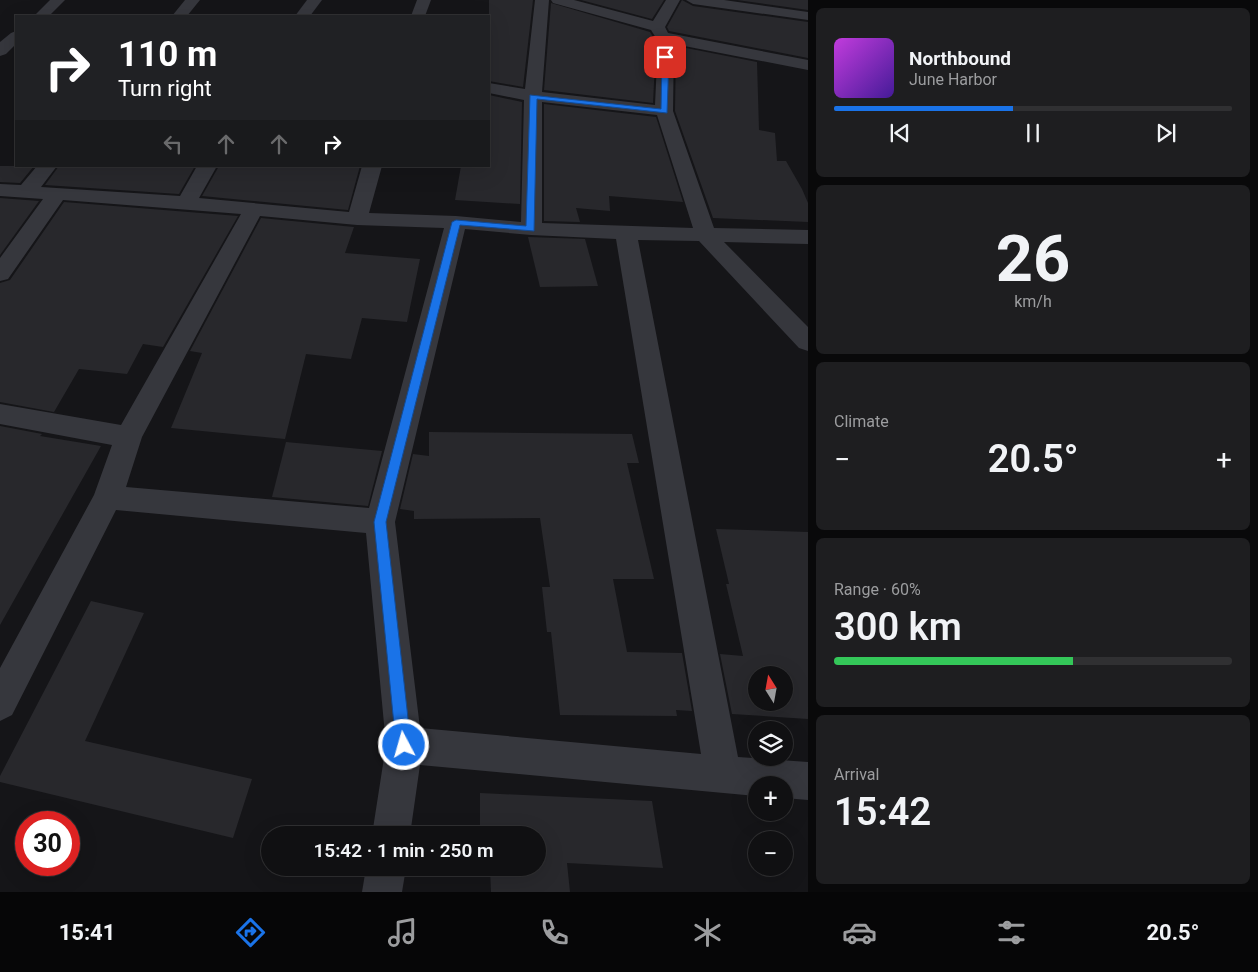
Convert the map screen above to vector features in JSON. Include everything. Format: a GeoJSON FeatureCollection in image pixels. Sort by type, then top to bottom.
{"type":"FeatureCollection","features":[{"type":"Feature","properties":{"kind":"street"},"geometry":{"type":"LineString","coordinates":[[42,15],[58,0]]}},
{"type":"Feature","properties":{"kind":"street"},"geometry":{"type":"LineString","coordinates":[[180,15],[193,0]]}},
{"type":"Feature","properties":{"kind":"street"},"geometry":{"type":"LineString","coordinates":[[303,15],[315,0]]}},
{"type":"Feature","properties":{"kind":"street"},"geometry":{"type":"LineString","coordinates":[[418,15],[424,0]]}},
{"type":"Feature","properties":{"kind":"street"},"geometry":{"type":"LineString","coordinates":[[531,229],[533,96],[542,0]]}},
{"type":"Feature","properties":{"kind":"street"},"geometry":{"type":"LineString","coordinates":[[558,0],[659,32],[808,65]]}},
{"type":"Feature","properties":{"kind":"street"},"geometry":{"type":"LineString","coordinates":[[659,32],[673,0]]}},
{"type":"Feature","properties":{"kind":"street"},"geometry":{"type":"LineString","coordinates":[[693,0],[808,16]]}},
{"type":"Feature","properties":{"kind":"street"},"geometry":{"type":"LineString","coordinates":[[0,31],[15,35]]}},
{"type":"Feature","properties":{"kind":"street"},"geometry":{"type":"LineString","coordinates":[[659,32],[666,39],[664,111],[706,236],[808,342]]}},
{"type":"Feature","properties":{"kind":"street"},"geometry":{"type":"LineString","coordinates":[[0,51],[15,36]]}},
{"type":"Feature","properties":{"kind":"street"},"geometry":{"type":"LineString","coordinates":[[490,88],[533,96],[664,111]]}},
{"type":"Feature","properties":{"kind":"street"},"geometry":{"type":"LineString","coordinates":[[27,191],[47,167]]}},
{"type":"Feature","properties":{"kind":"street"},"geometry":{"type":"LineString","coordinates":[[186,203],[206,167]]}},
{"type":"Feature","properties":{"kind":"street"},"geometry":{"type":"LineString","coordinates":[[357,219],[372,167]]}},
{"type":"Feature","properties":{"kind":"street"},"geometry":{"type":"LineString","coordinates":[[0,190],[186,203],[357,219],[456,222],[531,229],[626,233],[808,237]]}},
{"type":"Feature","properties":{"kind":"street"},"geometry":{"type":"LineString","coordinates":[[0,274],[58,193]]}},
{"type":"Feature","properties":{"kind":"street"},"geometry":{"type":"LineString","coordinates":[[0,703],[108,497],[128,437],[254,209]]}},
{"type":"Feature","properties":{"kind":"street"},"geometry":{"type":"LineString","coordinates":[[392,826],[404,745],[380,522],[456,222]]}},
{"type":"Feature","properties":{"kind":"street"},"geometry":{"type":"LineString","coordinates":[[626,233],[723,775]]}},
{"type":"Feature","properties":{"kind":"street"},"geometry":{"type":"LineString","coordinates":[[0,414],[128,437]]}},
{"type":"Feature","properties":{"kind":"street"},"geometry":{"type":"LineString","coordinates":[[108,497],[380,522]]}},
{"type":"Feature","properties":{"kind":"street"},"geometry":{"type":"LineString","coordinates":[[404,745],[723,775],[808,781]]}},
{"type":"Feature","properties":{"kind":"street"},"geometry":{"type":"LineString","coordinates":[[382,892],[385,876]]}},
{"type":"Feature","properties":{"kind":"building"},"geometry":{"type":"Polygon","coordinates":[[[489,0],[533,0],[523,87],[490,81],[489,0]]]}},
{"type":"Feature","properties":{"kind":"building"},"geometry":{"type":"Polygon","coordinates":[[[581,0],[664,0],[652,19],[581,0]]]}},
{"type":"Feature","properties":{"kind":"building"},"geometry":{"type":"Polygon","coordinates":[[[682,0],[693,6],[808,22],[808,58],[669,31],[667,27],[682,0]]]}},
{"type":"Feature","properties":{"kind":"building"},"geometry":{"type":"Polygon","coordinates":[[[737,0],[808,0],[808,10],[737,0]]]}},
{"type":"Feature","properties":{"kind":"building"},"geometry":{"type":"Polygon","coordinates":[[[551,3],[650,32],[656,42],[653,103],[544,90],[551,3]]]}},
{"type":"Feature","properties":{"kind":"building"},"geometry":{"type":"Polygon","coordinates":[[[676,46],[757,62],[759,130],[775,133],[777,161],[786,161],[802,189],[808,203],[808,222],[713,218],[675,111],[676,46]]]}},
{"type":"Feature","properties":{"kind":"building"},"geometry":{"type":"Polygon","coordinates":[[[490,95],[522,102],[520,204],[455,200],[461,167],[490,167],[490,95]]]}},
{"type":"Feature","properties":{"kind":"building"},"geometry":{"type":"Polygon","coordinates":[[[544,104],[656,117],[683,202],[609,196],[610,211],[576,208],[580,222],[544,221],[544,104]]]}},
{"type":"Feature","properties":{"kind":"building"},"geometry":{"type":"Polygon","coordinates":[[[0,166],[33,167],[20,183],[0,182],[0,166]]]}},
{"type":"Feature","properties":{"kind":"building"},"geometry":{"type":"Polygon","coordinates":[[[58,167],[194,167],[179,194],[45,185],[58,167]]]}},
{"type":"Feature","properties":{"kind":"building"},"geometry":{"type":"Polygon","coordinates":[[[218,167],[360,167],[348,210],[202,196],[218,167]]]}},
{"type":"Feature","properties":{"kind":"building"},"geometry":{"type":"Polygon","coordinates":[[[0,198],[39,201],[0,255],[0,198]]]}},
{"type":"Feature","properties":{"kind":"building"},"geometry":{"type":"Polygon","coordinates":[[[64,202],[238,216],[163,347],[143,344],[127,374],[79,369],[54,412],[0,402],[0,283],[10,280],[64,202]]]}},
{"type":"Feature","properties":{"kind":"building"},"geometry":{"type":"Polygon","coordinates":[[[261,218],[354,227],[345,253],[420,259],[407,322],[362,318],[351,359],[306,354],[285,439],[171,428],[202,353],[190,351],[261,218]]]}},
{"type":"Feature","properties":{"kind":"building"},"geometry":{"type":"Polygon","coordinates":[[[528,237],[585,239],[598,286],[540,287],[528,237]]]}},
{"type":"Feature","properties":{"kind":"building"},"geometry":{"type":"Polygon","coordinates":[[[0,426],[42,434],[40,436],[101,446],[0,625],[0,426]]]}},
{"type":"Feature","properties":{"kind":"building"},"geometry":{"type":"Polygon","coordinates":[[[429,432],[632,434],[639,463],[627,463],[654,579],[613,579],[627,652],[682,653],[692,711],[676,710],[677,716],[560,715],[551,632],[547,632],[542,587],[550,587],[540,518],[414,519],[414,511],[400,509],[413,454],[429,456],[429,432]]]}},
{"type":"Feature","properties":{"kind":"building"},"geometry":{"type":"Polygon","coordinates":[[[286,442],[382,451],[368,506],[272,497],[286,442]]]}},
{"type":"Feature","properties":{"kind":"building"},"geometry":{"type":"Polygon","coordinates":[[[716,529],[808,532],[808,719],[732,714],[720,654],[743,656],[726,584],[729,584],[716,529]]]}},
{"type":"Feature","properties":{"kind":"building"},"geometry":{"type":"Polygon","coordinates":[[[91,601],[144,613],[85,741],[252,779],[233,838],[0,782],[0,776],[91,601]]]}},
{"type":"Feature","properties":{"kind":"building"},"geometry":{"type":"Polygon","coordinates":[[[480,793],[652,801],[663,868],[567,863],[570,892],[491,892],[490,876],[546,876],[546,826],[480,826],[480,793]]]}},
{"type":"Feature","properties":{"kind":"route"},"geometry":{"type":"LineString","coordinates":[[404,745],[380,522],[456,222],[531,229],[533,96],[664,111],[665,57]]}}]}
